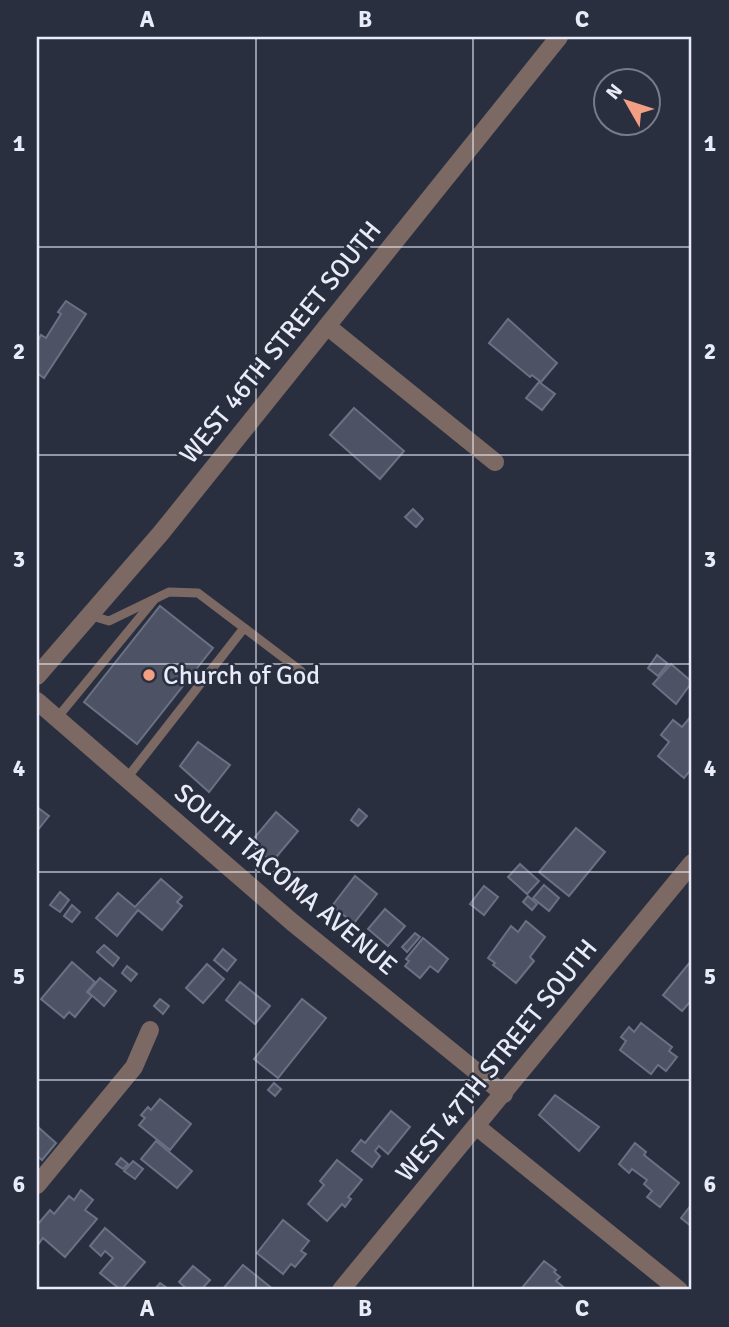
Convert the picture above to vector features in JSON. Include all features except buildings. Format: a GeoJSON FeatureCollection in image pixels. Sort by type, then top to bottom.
{"type":"FeatureCollection","features":[{"type":"Feature","properties":{"kind":"street","name":"WEST 46TH STREET SOUTH"},"geometry":{"type":"LineString","coordinates":[[37,677],[161,533],[559,37]]}},
{"type":"Feature","properties":{"kind":"street"},"geometry":{"type":"LineString","coordinates":[[327,326],[495,462]]}},
{"type":"Feature","properties":{"kind":"street","name":"SOUTH TACOMA AVENUE"},"geometry":{"type":"LineString","coordinates":[[37,701],[292,922],[504,1094]]}},
{"type":"Feature","properties":{"kind":"street","name":"WEST 47TH STREET SOUTH"},"geometry":{"type":"LineString","coordinates":[[341,1290],[692,863]]}},
{"type":"Feature","properties":{"kind":"street"},"geometry":{"type":"LineString","coordinates":[[37,1185],[134,1067],[150,1030]]}},
{"type":"Feature","properties":{"kind":"street"},"geometry":{"type":"LineString","coordinates":[[476,1126],[680,1290]]}},
{"type":"Feature","properties":{"kind":"lane"},"geometry":{"type":"LineString","coordinates":[[89,615],[109,621],[169,592],[198,593],[301,671]]}},
{"type":"Feature","properties":{"kind":"lane"},"geometry":{"type":"LineString","coordinates":[[57,718],[156,598]]}},
{"type":"Feature","properties":{"kind":"lane"},"geometry":{"type":"LineString","coordinates":[[127,778],[244,628]]}},
{"type":"Feature","properties":{"kind":"place","name":"Church of God"},"geometry":{"type":"Point","coordinates":[149,675]}}]}
